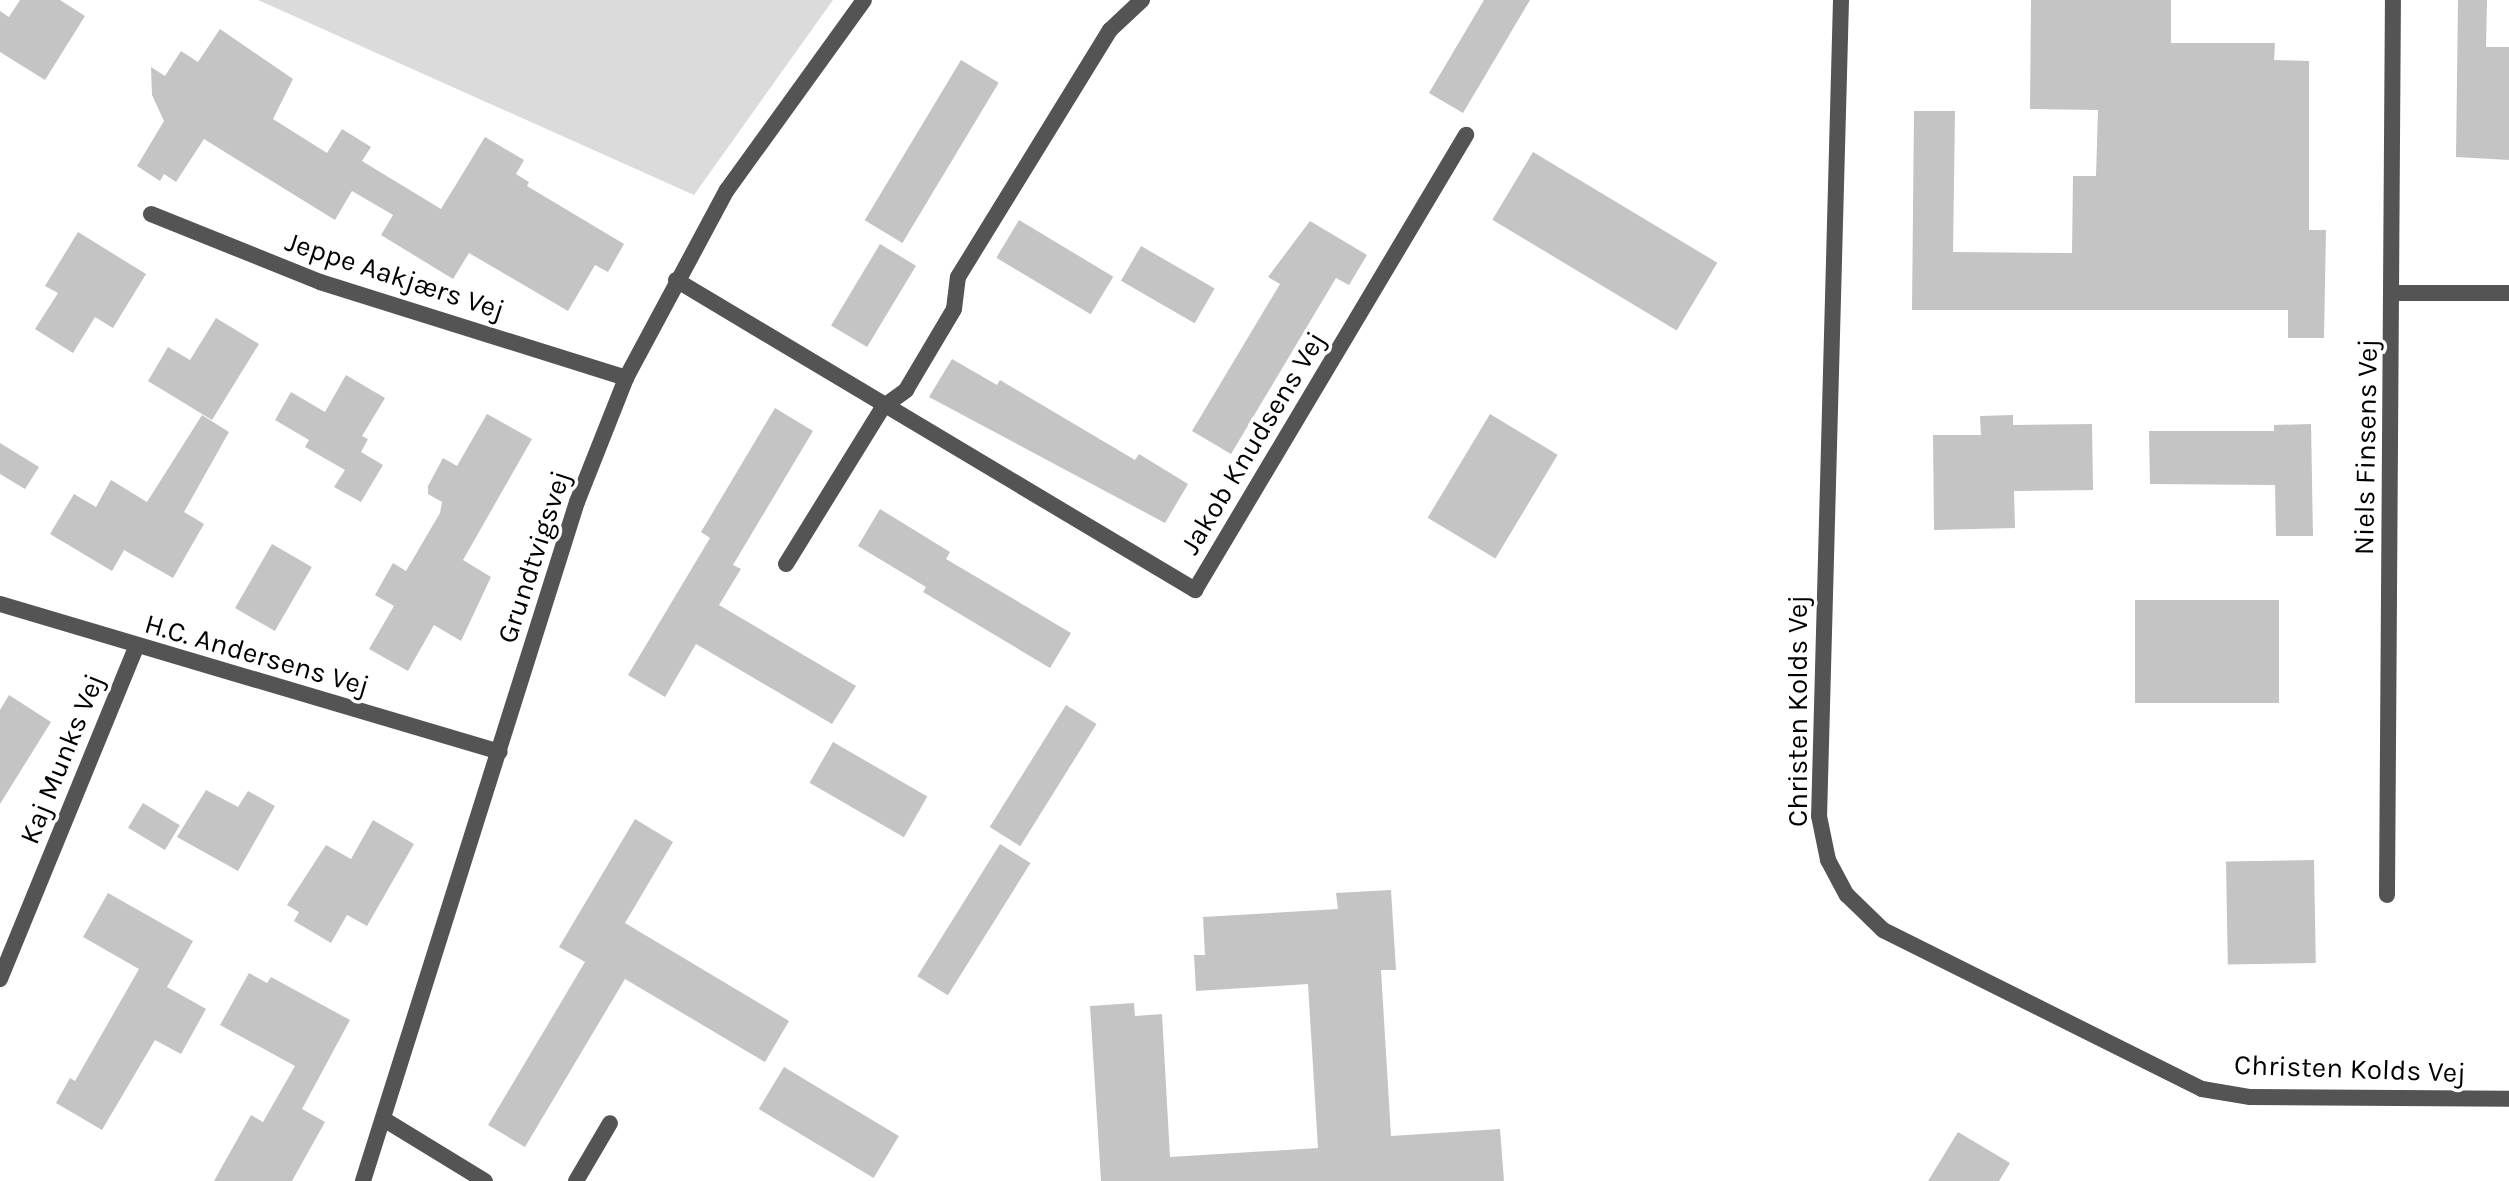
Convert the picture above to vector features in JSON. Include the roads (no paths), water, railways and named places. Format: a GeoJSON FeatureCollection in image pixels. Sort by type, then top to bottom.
{"type":"FeatureCollection","features":[{"type":"Feature","properties":{"kind":"street","name":"Grundtvigsvej"},"geometry":{"type":"LineString","coordinates":[[363,1181],[385,1120],[577,502],[626,378],[727,190],[864,0]]}},
{"type":"Feature","properties":{"kind":"street"},"geometry":{"type":"LineString","coordinates":[[786,564],[883,407],[906,390],[954,309],[958,277],[1110,30],[1142,0]]}},
{"type":"Feature","properties":{"kind":"street","name":"Christen Kolds Vej"},"geometry":{"type":"LineString","coordinates":[[1841,0],[1819,816],[1828,860],[1847,895],[1883,930],[2202,1089],[2250,1097],[2509,1099]]}},
{"type":"Feature","properties":{"kind":"street","name":"Niels Finsens Vej"},"geometry":{"type":"LineString","coordinates":[[2387,895],[2393,0]]}},
{"type":"Feature","properties":{"kind":"street","name":"Jakob Knudsens Vej"},"geometry":{"type":"LineString","coordinates":[[676,280],[883,407],[1195,590],[1466,135]]}},
{"type":"Feature","properties":{"kind":"street","name":"Jeppe Aakjærs Vej"},"geometry":{"type":"LineString","coordinates":[[151,214],[320,282],[626,378]]}},
{"type":"Feature","properties":{"kind":"street"},"geometry":{"type":"LineString","coordinates":[[2393,293],[2509,293]]}},
{"type":"Feature","properties":{"kind":"street","name":"H.C. Andersens Vej"},"geometry":{"type":"LineString","coordinates":[[0,604],[136,647],[500,752]]}},
{"type":"Feature","properties":{"kind":"street","name":"Kaj Munks Vej"},"geometry":{"type":"LineString","coordinates":[[0,979],[136,647]]}},
{"type":"Feature","properties":{"kind":"street"},"geometry":{"type":"LineString","coordinates":[[385,1120],[485,1181]]}},
{"type":"Feature","properties":{"kind":"street"},"geometry":{"type":"LineString","coordinates":[[576,1181],[610,1123]]}}]}
